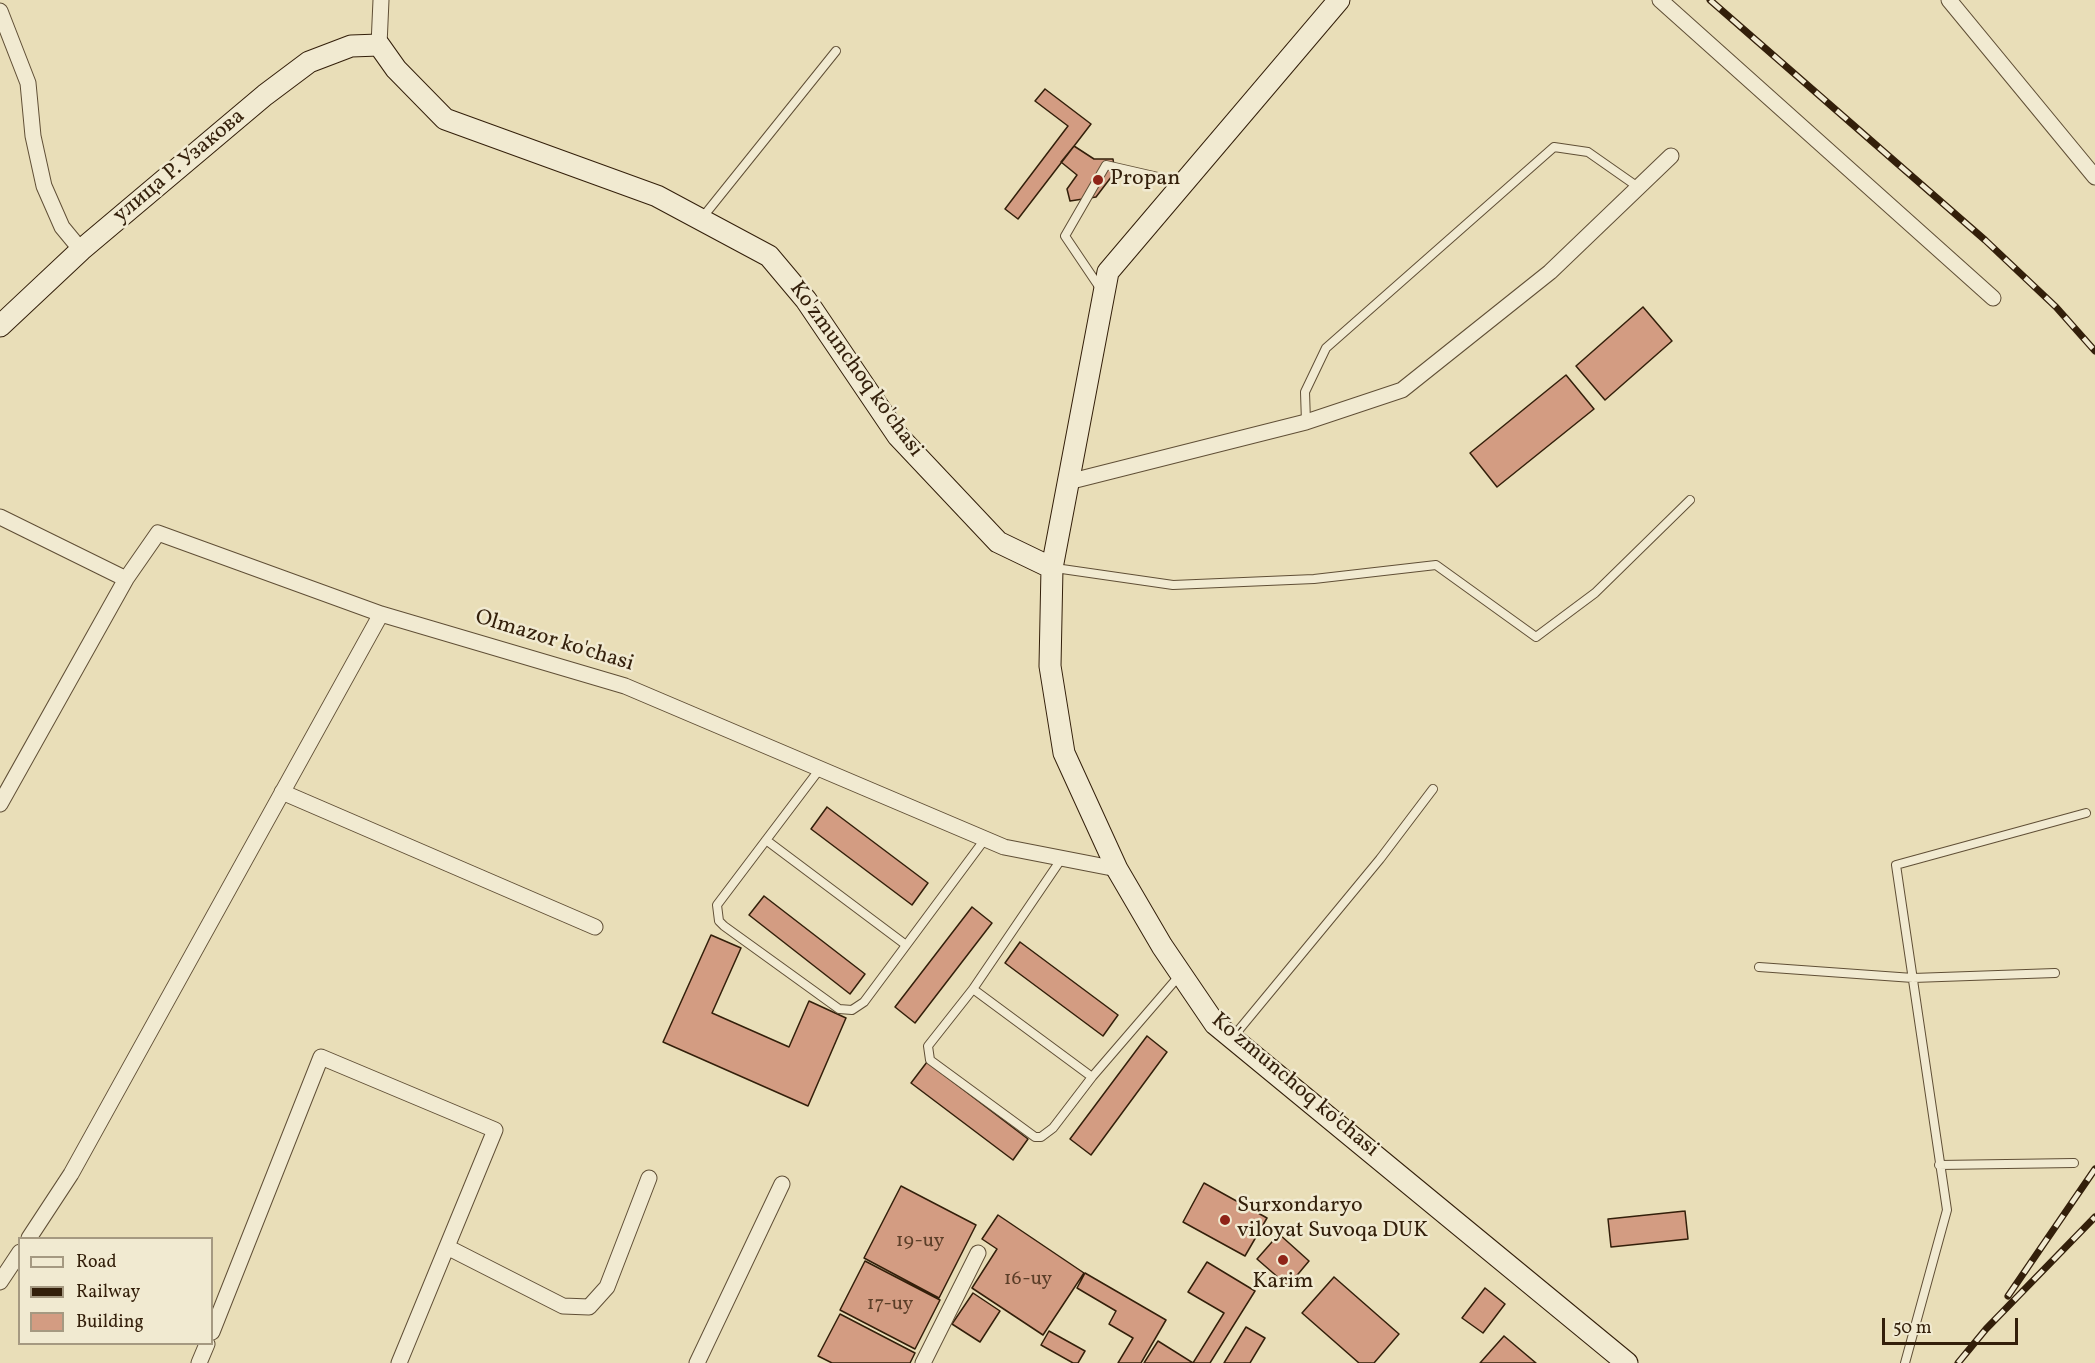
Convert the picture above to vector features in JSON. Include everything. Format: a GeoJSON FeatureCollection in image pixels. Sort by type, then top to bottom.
{"type":"FeatureCollection","features":[{"type":"Feature","properties":{"kind":"street"},"geometry":{"type":"LineString","coordinates":[[379,45],[381,0]]}},
{"type":"Feature","properties":{"kind":"street"},"geometry":{"type":"LineString","coordinates":[[1052,568],[1108,272],[1339,0]]}},
{"type":"Feature","properties":{"kind":"street"},"geometry":{"type":"LineString","coordinates":[[1660,0],[1992,298]]}},
{"type":"Feature","properties":{"kind":"street"},"geometry":{"type":"LineString","coordinates":[[1949,0],[2095,177]]}},
{"type":"Feature","properties":{"kind":"street"},"geometry":{"type":"LineString","coordinates":[[0,11],[28,83],[33,136],[44,186],[62,227],[81,250]]}},
{"type":"Feature","properties":{"kind":"street","name":"Ko'zmunchoq ko'chasi"},"geometry":{"type":"LineString","coordinates":[[379,45],[396,69],[445,119],[657,196],[769,256],[806,300],[898,436],[998,542],[1052,568],[1050,666],[1064,753],[1117,869],[1181,974],[1215,1024],[1627,1363]]}},
{"type":"Feature","properties":{"kind":"street","name":"улица Р. Узакова"},"geometry":{"type":"LineString","coordinates":[[0,326],[81,250],[266,95],[309,62],[351,46],[379,45]]}},
{"type":"Feature","properties":{"kind":"street"},"geometry":{"type":"LineString","coordinates":[[1068,482],[1306,422],[1402,390],[1550,272],[1671,156]]}},
{"type":"Feature","properties":{"kind":"street"},"geometry":{"type":"LineString","coordinates":[[0,517],[126,579],[0,804]]}},
{"type":"Feature","properties":{"kind":"street","name":"Olmazor ko'chasi"},"geometry":{"type":"LineString","coordinates":[[126,579],[158,533],[381,615],[625,686],[1004,847],[1117,869]]}},
{"type":"Feature","properties":{"kind":"street"},"geometry":{"type":"LineString","coordinates":[[30,1237],[71,1174],[381,615]]}},
{"type":"Feature","properties":{"kind":"street"},"geometry":{"type":"LineString","coordinates":[[282,792],[595,927]]}},
{"type":"Feature","properties":{"kind":"street"},"geometry":{"type":"LineString","coordinates":[[213,1329],[321,1057],[495,1130],[399,1363]]}},
{"type":"Feature","properties":{"kind":"street"},"geometry":{"type":"LineString","coordinates":[[447,1247],[563,1306],[589,1307],[607,1287],[649,1178]]}},
{"type":"Feature","properties":{"kind":"street"},"geometry":{"type":"LineString","coordinates":[[697,1363],[782,1184]]}},
{"type":"Feature","properties":{"kind":"street"},"geometry":{"type":"LineString","coordinates":[[923,1363],[978,1252]]}},
{"type":"Feature","properties":{"kind":"street"},"geometry":{"type":"LineString","coordinates":[[0,1282],[18,1255]]}},
{"type":"Feature","properties":{"kind":"street"},"geometry":{"type":"LineString","coordinates":[[199,1363],[207,1345]]}},
{"type":"Feature","properties":{"kind":"lane"},"geometry":{"type":"LineString","coordinates":[[701,219],[836,51]]}},
{"type":"Feature","properties":{"kind":"lane"},"geometry":{"type":"LineString","coordinates":[[1306,422],[1305,392],[1326,348],[1554,147],[1588,152],[1638,187]]}},
{"type":"Feature","properties":{"kind":"lane"},"geometry":{"type":"LineString","coordinates":[[1104,293],[1065,236],[1106,165],[1184,183]]}},
{"type":"Feature","properties":{"kind":"lane"},"geometry":{"type":"LineString","coordinates":[[1052,568],[1173,585],[1314,579],[1436,566],[1536,637],[1595,593],[1690,500]]}},
{"type":"Feature","properties":{"kind":"lane"},"geometry":{"type":"LineString","coordinates":[[819,770],[717,905],[719,921],[724,926],[839,1009],[852,1010],[864,1002],[985,839]]}},
{"type":"Feature","properties":{"kind":"lane"},"geometry":{"type":"LineString","coordinates":[[1232,1038],[1380,859],[1433,789]]}},
{"type":"Feature","properties":{"kind":"lane"},"geometry":{"type":"LineString","coordinates":[[1905,1363],[1947,1210],[1896,865],[2086,813]]}},
{"type":"Feature","properties":{"kind":"lane"},"geometry":{"type":"LineString","coordinates":[[766,840],[906,945]]}},
{"type":"Feature","properties":{"kind":"lane"},"geometry":{"type":"LineString","coordinates":[[1062,858],[973,989],[928,1046],[930,1060],[938,1068],[1035,1137],[1046,1135],[1092,1077],[1181,974]]}},
{"type":"Feature","properties":{"kind":"lane"},"geometry":{"type":"LineString","coordinates":[[1759,967],[1913,978],[2055,973]]}},
{"type":"Feature","properties":{"kind":"lane"},"geometry":{"type":"LineString","coordinates":[[973,989],[1092,1077]]}},
{"type":"Feature","properties":{"kind":"lane"},"geometry":{"type":"LineString","coordinates":[[1939,1165],[2074,1163]]}},
{"type":"Feature","properties":{"kind":"building"},"geometry":{"type":"Polygon","coordinates":[[[1045,89],[1091,124],[1018,219],[1005,209],[1068,126],[1035,101],[1045,89]]]}},
{"type":"Feature","properties":{"kind":"building"},"geometry":{"type":"Polygon","coordinates":[[[1074,146],[1094,159],[1113,159],[1115,172],[1096,197],[1070,201],[1067,189],[1077,175],[1061,162],[1074,146]]]}},
{"type":"Feature","properties":{"kind":"building"},"geometry":{"type":"Polygon","coordinates":[[[1643,307],[1672,341],[1605,400],[1576,366],[1643,307]]]}},
{"type":"Feature","properties":{"kind":"building"},"geometry":{"type":"Polygon","coordinates":[[[1566,375],[1594,409],[1497,487],[1470,453],[1566,375]]]}},
{"type":"Feature","properties":{"kind":"building"},"geometry":{"type":"Polygon","coordinates":[[[827,807],[928,883],[912,905],[811,829],[827,807]]]}},
{"type":"Feature","properties":{"kind":"building"},"geometry":{"type":"Polygon","coordinates":[[[764,896],[865,974],[850,994],[749,915],[764,896]]]}},
{"type":"Feature","properties":{"kind":"building"},"geometry":{"type":"Polygon","coordinates":[[[972,907],[992,923],[915,1023],[895,1007],[972,907]]]}},
{"type":"Feature","properties":{"kind":"building"},"geometry":{"type":"Polygon","coordinates":[[[711,935],[741,948],[712,1013],[789,1047],[809,1001],[846,1018],[808,1106],[663,1042],[711,935]]]}},
{"type":"Feature","properties":{"kind":"building"},"geometry":{"type":"Polygon","coordinates":[[[1020,942],[1118,1015],[1103,1036],[1005,963],[1020,942]]]}},
{"type":"Feature","properties":{"kind":"building"},"geometry":{"type":"Polygon","coordinates":[[[1147,1036],[1167,1052],[1091,1155],[1070,1139],[1147,1036]]]}},
{"type":"Feature","properties":{"kind":"building"},"geometry":{"type":"Polygon","coordinates":[[[927,1062],[1028,1139],[1013,1160],[911,1083],[927,1062]]]}},
{"type":"Feature","properties":{"kind":"building","name":"Surxondaryo viloyat Suvoqa DUK"},"geometry":{"type":"Polygon","coordinates":[[[1204,1183],[1267,1218],[1245,1256],[1183,1222],[1204,1183]]]}},
{"type":"Feature","properties":{"kind":"building"},"geometry":{"type":"Polygon","coordinates":[[[901,1186],[976,1225],[939,1298],[864,1258],[901,1186]]]}},
{"type":"Feature","properties":{"kind":"building"},"geometry":{"type":"Polygon","coordinates":[[[1685,1211],[1688,1239],[1611,1247],[1608,1219],[1685,1211]]]}},
{"type":"Feature","properties":{"kind":"building"},"geometry":{"type":"Polygon","coordinates":[[[998,1215],[1084,1273],[1043,1335],[972,1288],[997,1249],[982,1239],[998,1215]]]}},
{"type":"Feature","properties":{"kind":"building","name":"Karim"},"geometry":{"type":"Polygon","coordinates":[[[1279,1234],[1309,1261],[1288,1286],[1257,1259],[1279,1234]]]}},
{"type":"Feature","properties":{"kind":"building"},"geometry":{"type":"Polygon","coordinates":[[[865,1261],[940,1300],[915,1349],[840,1310],[865,1261]]]}},
{"type":"Feature","properties":{"kind":"building"},"geometry":{"type":"Polygon","coordinates":[[[1207,1262],[1255,1291],[1210,1363],[1193,1363],[1224,1313],[1188,1292],[1207,1262]]]}},
{"type":"Feature","properties":{"kind":"building"},"geometry":{"type":"Polygon","coordinates":[[[1085,1273],[1166,1320],[1141,1363],[1118,1363],[1133,1338],[1109,1324],[1116,1311],[1077,1288],[1085,1273]]]}},
{"type":"Feature","properties":{"kind":"building"},"geometry":{"type":"Polygon","coordinates":[[[1334,1277],[1399,1334],[1374,1363],[1359,1363],[1302,1313],[1334,1277]]]}},
{"type":"Feature","properties":{"kind":"building"},"geometry":{"type":"Polygon","coordinates":[[[1485,1288],[1505,1304],[1483,1333],[1462,1318],[1485,1288]]]}},
{"type":"Feature","properties":{"kind":"building"},"geometry":{"type":"Polygon","coordinates":[[[973,1293],[1000,1311],[980,1342],[952,1324],[973,1293]]]}},
{"type":"Feature","properties":{"kind":"building"},"geometry":{"type":"Polygon","coordinates":[[[840,1314],[915,1353],[910,1363],[832,1363],[818,1356],[840,1314]]]}},
{"type":"Feature","properties":{"kind":"building"},"geometry":{"type":"Polygon","coordinates":[[[1246,1327],[1265,1338],[1250,1363],[1224,1363],[1246,1327]]]}},
{"type":"Feature","properties":{"kind":"building"},"geometry":{"type":"Polygon","coordinates":[[[1049,1331],[1085,1351],[1078,1363],[1073,1363],[1041,1345],[1049,1331]]]}},
{"type":"Feature","properties":{"kind":"building"},"geometry":{"type":"Polygon","coordinates":[[[1504,1336],[1536,1363],[1480,1363],[1504,1336]]]}},
{"type":"Feature","properties":{"kind":"building"},"geometry":{"type":"Polygon","coordinates":[[[1158,1341],[1193,1363],[1144,1363],[1158,1341]]]}},
{"type":"Feature","properties":{"kind":"railway"},"geometry":{"type":"LineString","coordinates":[[1710,0],[1985,240],[2056,307],[2095,351]]}},
{"type":"Feature","properties":{"kind":"railway"},"geometry":{"type":"LineString","coordinates":[[2008,1296],[2095,1169]]}},
{"type":"Feature","properties":{"kind":"railway"},"geometry":{"type":"LineString","coordinates":[[1958,1363],[1986,1329],[2095,1217]]}},
{"type":"Feature","properties":{"kind":"place","name":"Propan"},"geometry":{"type":"Point","coordinates":[1098,180]}},
{"type":"Feature","properties":{"kind":"place","name":"Surxondaryo viloyat Suvoqa DUK"},"geometry":{"type":"Point","coordinates":[1225,1220]}},
{"type":"Feature","properties":{"kind":"place","name":"Karim"},"geometry":{"type":"Point","coordinates":[1283,1260]}}]}
